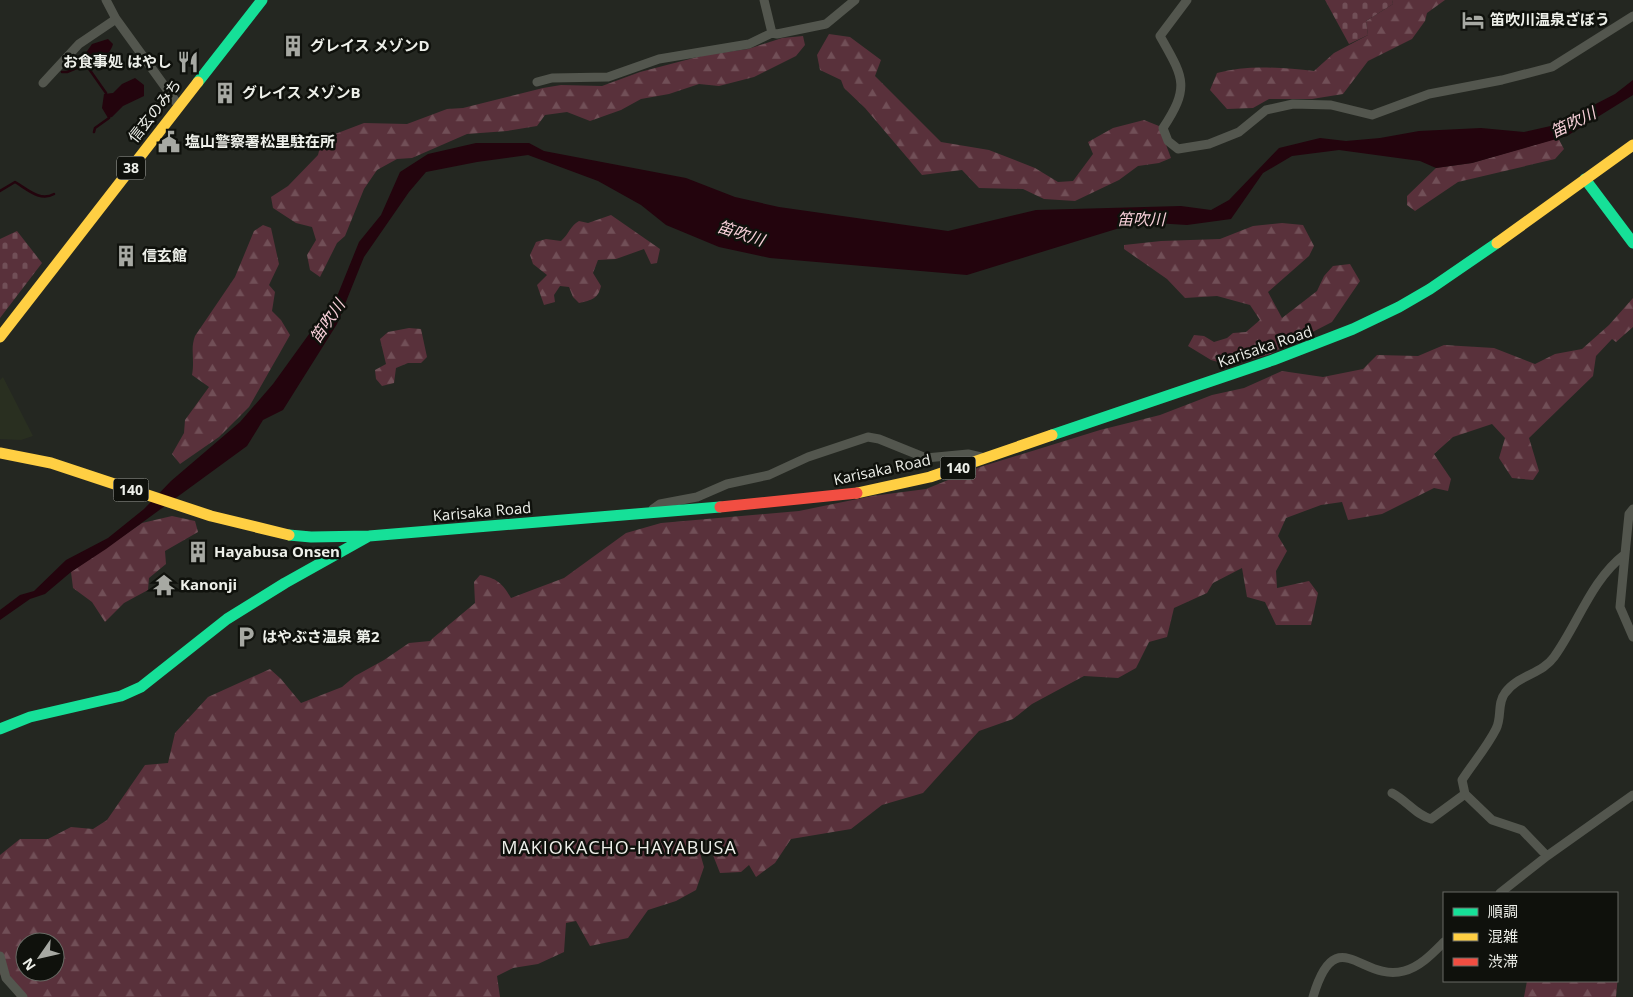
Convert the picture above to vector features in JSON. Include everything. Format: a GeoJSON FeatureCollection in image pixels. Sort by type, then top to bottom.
{"type":"FeatureCollection","features":[{"type":"Feature","properties":{"kind":"main road","name":"信玄のみち"},"geometry":{"type":"LineString","coordinates":[[0,336],[262,0]]}},
{"type":"Feature","properties":{"kind":"main road","name":"Karisaka Road"},"geometry":{"type":"LineString","coordinates":[[0,454],[51,463],[211,516],[275,533],[311,537],[369,536],[646,513],[844,495],[897,485],[986,459],[1305,349],[1370,322],[1439,283],[1633,145]]}},
{"type":"Feature","properties":{"kind":"main road"},"geometry":{"type":"LineString","coordinates":[[1585,179],[1633,242]]}},
{"type":"Feature","properties":{"kind":"main road"},"geometry":{"type":"LineString","coordinates":[[0,729],[30,717],[121,696],[141,687],[227,619],[285,583],[369,536]]}},
{"type":"Feature","properties":{"kind":"street"},"geometry":{"type":"LineString","coordinates":[[106,0],[116,19],[179,106]]}},
{"type":"Feature","properties":{"kind":"street"},"geometry":{"type":"LineString","coordinates":[[764,0],[772,33]]}},
{"type":"Feature","properties":{"kind":"street"},"geometry":{"type":"LineString","coordinates":[[538,82],[552,78],[608,77],[659,59],[749,44],[772,33],[826,24],[855,0]]}},
{"type":"Feature","properties":{"kind":"street"},"geometry":{"type":"LineString","coordinates":[[1187,0],[1160,36],[1180,71],[1182,92],[1173,113],[1163,128],[1168,141],[1178,149],[1208,144],[1239,132],[1266,110],[1293,104],[1331,105],[1372,115],[1429,94],[1502,80],[1552,67],[1633,16]]}},
{"type":"Feature","properties":{"kind":"street"},"geometry":{"type":"LineString","coordinates":[[43,83],[79,44],[116,19]]}},
{"type":"Feature","properties":{"kind":"street"},"geometry":{"type":"LineString","coordinates":[[646,513],[660,504],[697,497],[727,484],[778,472],[808,456],[868,437],[880,439],[926,458],[968,454],[986,459]]}},
{"type":"Feature","properties":{"kind":"street"},"geometry":{"type":"LineString","coordinates":[[1633,509],[1629,514],[1620,607],[1633,637]]}},
{"type":"Feature","properties":{"kind":"street"},"geometry":{"type":"LineString","coordinates":[[1546,856],[1522,830],[1492,820],[1464,794],[1462,780],[1498,727],[1500,701],[1504,693],[1514,683],[1546,665],[1553,658],[1579,612],[1615,562],[1625,554]]}},
{"type":"Feature","properties":{"kind":"street"},"geometry":{"type":"LineString","coordinates":[[1392,793],[1400,797],[1424,817],[1431,819],[1464,794]]}},
{"type":"Feature","properties":{"kind":"street"},"geometry":{"type":"LineString","coordinates":[[1501,892],[1546,856],[1633,795]]}},
{"type":"Feature","properties":{"kind":"street"},"geometry":{"type":"LineString","coordinates":[[1313,997],[1325,968],[1335,959],[1348,958],[1387,972],[1403,972],[1415,966],[1443,943]]}},
{"type":"Feature","properties":{"kind":"street"},"geometry":{"type":"LineString","coordinates":[[0,956],[6,978],[23,997]]}},
{"type":"Feature","properties":{"kind":"shaded area"},"geometry":{"type":"Polygon","coordinates":[[[3,377],[33,436],[21,440],[0,439],[0,380],[3,377]]]}},
{"type":"Feature","properties":{"kind":"green space"},"geometry":{"type":"Polygon","coordinates":[[[1325,0],[1392,0],[1393,4],[1366,21],[1368,35],[1349,44],[1325,0]]]}},
{"type":"Feature","properties":{"kind":"green space"},"geometry":{"type":"Polygon","coordinates":[[[1392,0],[1445,0],[1427,13],[1425,21],[1412,39],[1368,61],[1343,94],[1312,99],[1269,99],[1253,108],[1227,109],[1210,90],[1217,73],[1229,70],[1266,68],[1314,71],[1334,53],[1368,35],[1366,21],[1393,4],[1392,0]]]}},
{"type":"Feature","properties":{"kind":"green space"},"geometry":{"type":"Polygon","coordinates":[[[829,34],[850,37],[881,60],[875,76],[941,142],[989,150],[1035,168],[1058,182],[1073,181],[1093,154],[1088,142],[1113,128],[1144,120],[1159,126],[1171,158],[1159,163],[1138,166],[1119,180],[1075,201],[1044,199],[1023,189],[979,188],[962,170],[922,175],[865,108],[844,88],[841,80],[820,70],[817,55],[829,34]]]}},
{"type":"Feature","properties":{"kind":"green space"},"geometry":{"type":"Polygon","coordinates":[[[803,36],[805,45],[796,56],[754,77],[719,86],[699,84],[669,94],[641,99],[621,110],[590,121],[567,112],[545,115],[537,126],[507,131],[467,134],[412,158],[397,159],[377,170],[364,189],[345,236],[337,243],[320,277],[310,270],[307,255],[316,240],[312,227],[296,223],[273,208],[271,197],[288,186],[318,155],[322,139],[364,123],[407,124],[447,109],[463,108],[543,88],[561,85],[602,86],[640,72],[705,55],[748,49],[782,38],[803,36]]]}},
{"type":"Feature","properties":{"kind":"green space"},"geometry":{"type":"Polygon","coordinates":[[[1558,138],[1564,149],[1555,159],[1458,182],[1415,211],[1407,205],[1407,196],[1436,168],[1472,163],[1558,138]]]}},
{"type":"Feature","properties":{"kind":"green space"},"geometry":{"type":"Polygon","coordinates":[[[611,215],[660,249],[657,263],[651,264],[644,249],[616,259],[598,260],[593,273],[601,286],[596,296],[591,300],[579,303],[573,297],[569,287],[560,286],[554,295],[555,302],[544,305],[537,285],[547,275],[533,264],[530,255],[536,242],[546,239],[561,241],[579,221],[588,223],[611,215]]]}},
{"type":"Feature","properties":{"kind":"green space"},"geometry":{"type":"Polygon","coordinates":[[[1282,223],[1303,225],[1314,246],[1309,256],[1268,292],[1282,318],[1317,291],[1324,276],[1333,266],[1350,264],[1360,281],[1332,322],[1268,355],[1228,365],[1211,360],[1188,346],[1194,335],[1204,336],[1214,342],[1227,338],[1233,333],[1246,332],[1260,320],[1250,305],[1217,296],[1185,298],[1167,279],[1124,249],[1124,245],[1161,241],[1220,239],[1253,226],[1282,223]]]}},
{"type":"Feature","properties":{"kind":"green space"},"geometry":{"type":"Polygon","coordinates":[[[263,225],[271,228],[279,264],[269,285],[275,292],[272,311],[281,320],[290,335],[249,407],[219,437],[180,464],[172,454],[184,433],[185,420],[209,387],[192,375],[195,336],[235,277],[254,231],[263,225]]]}},
{"type":"Feature","properties":{"kind":"green space"},"geometry":{"type":"Polygon","coordinates":[[[17,231],[42,263],[0,318],[0,239],[17,231]]]}},
{"type":"Feature","properties":{"kind":"green space"},"geometry":{"type":"Polygon","coordinates":[[[1633,298],[1633,327],[1616,342],[1612,339],[1596,356],[1593,376],[1529,438],[1539,471],[1533,480],[1512,478],[1499,458],[1505,438],[1492,424],[1453,437],[1434,454],[1451,479],[1448,491],[1434,488],[1382,514],[1348,520],[1342,502],[1321,505],[1286,518],[1278,536],[1287,551],[1276,571],[1277,588],[1309,581],[1318,593],[1311,625],[1276,625],[1265,602],[1247,597],[1242,568],[1213,583],[1207,593],[1174,608],[1167,637],[1149,642],[1136,668],[1118,678],[1084,676],[1032,704],[1013,719],[979,731],[923,793],[882,805],[851,829],[791,839],[775,863],[756,877],[749,865],[741,872],[720,873],[707,840],[696,839],[704,867],[696,890],[676,901],[648,910],[628,938],[590,946],[576,921],[566,923],[564,952],[538,964],[513,968],[497,976],[500,997],[17,997],[0,974],[0,855],[20,839],[48,839],[71,827],[93,829],[107,820],[145,765],[168,763],[175,733],[208,697],[270,669],[301,703],[342,687],[355,676],[409,643],[430,641],[475,603],[474,582],[480,575],[499,582],[511,598],[564,578],[626,533],[661,523],[799,511],[872,496],[926,489],[980,467],[1100,430],[1160,415],[1212,395],[1244,388],[1282,371],[1323,377],[1363,369],[1377,355],[1418,356],[1444,345],[1494,348],[1535,364],[1555,354],[1582,349],[1609,325],[1633,298]]]}},
{"type":"Feature","properties":{"kind":"green space"},"geometry":{"type":"Polygon","coordinates":[[[409,328],[421,329],[427,357],[421,363],[408,363],[396,368],[394,383],[382,386],[376,379],[375,370],[386,364],[380,339],[388,332],[409,328]]]}},
{"type":"Feature","properties":{"kind":"green space"},"geometry":{"type":"Polygon","coordinates":[[[172,516],[195,521],[198,532],[165,551],[166,564],[149,578],[148,590],[124,603],[105,622],[92,602],[73,588],[71,572],[142,523],[172,516]]]}},
{"type":"Feature","properties":{"kind":"green space"},"geometry":{"type":"Polygon","coordinates":[[[1527,982],[1617,982],[1616,997],[1524,997],[1527,982]]]}},
{"type":"Feature","properties":{"kind":"water"},"geometry":{"type":"Polygon","coordinates":[[[108,39],[113,44],[106,56],[85,66],[81,60],[92,44],[108,39]]]}},
{"type":"Feature","properties":{"kind":"water"},"geometry":{"type":"Polygon","coordinates":[[[135,78],[144,85],[144,96],[123,106],[112,117],[108,118],[102,108],[104,94],[113,93],[122,84],[135,78]]]}},
{"type":"Feature","properties":{"kind":"water","name":"笛吹川"},"geometry":{"type":"Polygon","coordinates":[[[1633,80],[1633,95],[1567,136],[1472,163],[1436,168],[1420,161],[1339,150],[1292,156],[1263,173],[1231,219],[1187,225],[1139,222],[967,275],[770,258],[719,247],[666,225],[641,205],[598,181],[528,155],[426,172],[409,192],[364,257],[337,324],[283,410],[263,420],[247,446],[106,549],[71,572],[45,594],[30,599],[0,620],[0,610],[20,595],[34,591],[66,560],[108,538],[144,509],[171,481],[240,422],[273,384],[338,294],[359,242],[381,215],[400,172],[428,154],[476,143],[529,143],[544,151],[686,178],[735,197],[779,207],[948,231],[1036,210],[1181,206],[1211,210],[1229,200],[1279,148],[1320,138],[1346,141],[1380,138],[1419,131],[1481,128],[1524,132],[1555,125],[1615,94],[1633,80]]]}},
{"type":"Feature","properties":{"kind":"waterway"},"geometry":{"type":"LineString","coordinates":[[62,72],[67,72],[84,65]]}},
{"type":"Feature","properties":{"kind":"waterway"},"geometry":{"type":"LineString","coordinates":[[87,66],[106,93]]}},
{"type":"Feature","properties":{"kind":"waterway"},"geometry":{"type":"LineString","coordinates":[[94,132],[95,128],[109,118]]}},
{"type":"Feature","properties":{"kind":"waterway"},"geometry":{"type":"LineString","coordinates":[[0,191],[15,182],[39,196],[54,194]]}},
{"type":"Feature","properties":{"kind":"traffic: fast"},"geometry":{"type":"LineString","coordinates":[[198,82],[262,0]]}},
{"type":"Feature","properties":{"kind":"traffic: fast"},"geometry":{"type":"LineString","coordinates":[[1585,179],[1633,243]]}},
{"type":"Feature","properties":{"kind":"traffic: fast"},"geometry":{"type":"LineString","coordinates":[[1052,435],[1273,360],[1353,329],[1399,307],[1430,289],[1497,243]]}},
{"type":"Feature","properties":{"kind":"traffic: fast"},"geometry":{"type":"LineString","coordinates":[[289,535],[311,537],[369,536],[720,507]]}},
{"type":"Feature","properties":{"kind":"traffic: fast"},"geometry":{"type":"LineString","coordinates":[[0,729],[30,717],[121,696],[141,687],[227,619],[285,583],[369,536]]}},
{"type":"Feature","properties":{"kind":"traffic: slow"},"geometry":{"type":"LineString","coordinates":[[0,337],[198,82]]}},
{"type":"Feature","properties":{"kind":"traffic: slow"},"geometry":{"type":"LineString","coordinates":[[1497,243],[1633,145]]}},
{"type":"Feature","properties":{"kind":"traffic: slow"},"geometry":{"type":"LineString","coordinates":[[857,493],[930,477],[1052,435]]}},
{"type":"Feature","properties":{"kind":"traffic: slow"},"geometry":{"type":"LineString","coordinates":[[0,453],[51,463],[211,516],[289,535]]}},
{"type":"Feature","properties":{"kind":"traffic: jam"},"geometry":{"type":"LineString","coordinates":[[720,507],[857,493]]}},
{"type":"Feature","properties":{"kind":"place","name":"笛吹川温泉ざぼう"},"geometry":{"type":"Point","coordinates":[1473,20]}},
{"type":"Feature","properties":{"kind":"place","name":"グレイス メゾンD"},"geometry":{"type":"Point","coordinates":[293,46]}},
{"type":"Feature","properties":{"kind":"place","name":"お食事処 はやし"},"geometry":{"type":"Point","coordinates":[188,62]}},
{"type":"Feature","properties":{"kind":"place","name":"グレイス メゾンB"},"geometry":{"type":"Point","coordinates":[225,93]}},
{"type":"Feature","properties":{"kind":"place","name":"塩山警察署松里駐在所"},"geometry":{"type":"Point","coordinates":[169,142]}},
{"type":"Feature","properties":{"kind":"place","name":"信玄館"},"geometry":{"type":"Point","coordinates":[126,256]}},
{"type":"Feature","properties":{"kind":"place","name":"Hayabusa Onsen"},"geometry":{"type":"Point","coordinates":[198,552]}},
{"type":"Feature","properties":{"kind":"place","name":"Kanonji"},"geometry":{"type":"Point","coordinates":[164,585]}},
{"type":"Feature","properties":{"kind":"place","name":"はやぶさ温泉 第2"},"geometry":{"type":"Point","coordinates":[246,637]}},
{"type":"Feature","properties":{"kind":"district","name":"MAKIOKACHO-HAYABUSA"},"geometry":{"type":"Point","coordinates":[619,848]}}]}
